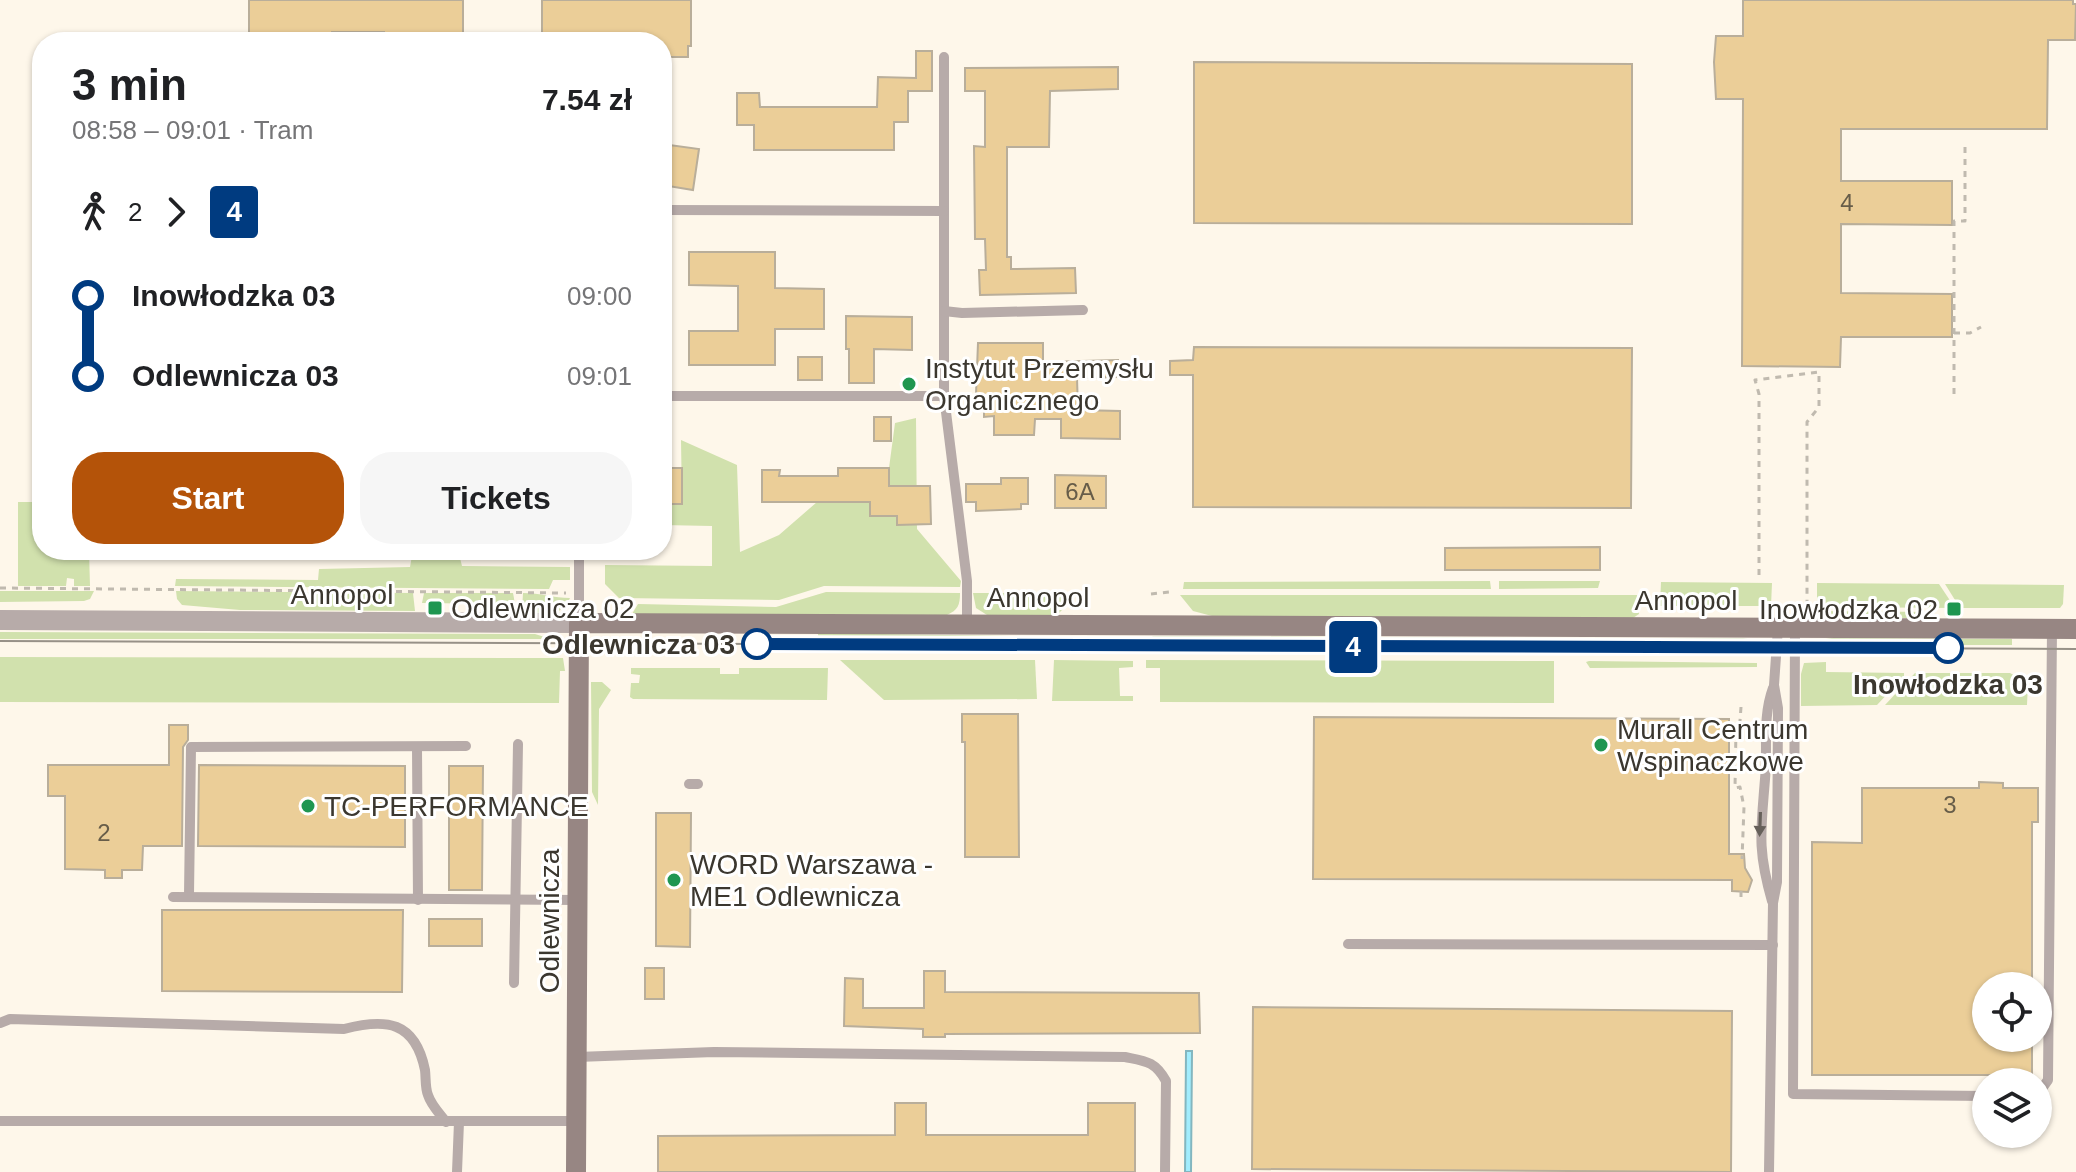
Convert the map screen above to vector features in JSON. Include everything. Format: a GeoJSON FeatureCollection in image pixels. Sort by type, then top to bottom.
{"type":"FeatureCollection","features":[{"type":"Feature","properties":{"kind":"street","name":"Annopol"},"geometry":{"type":"LineString","coordinates":[[0,620],[2076,629]]}},
{"type":"Feature","properties":{"kind":"street","name":"Odlewnicza"},"geometry":{"type":"LineString","coordinates":[[576,1172],[579,623]]}},
{"type":"Feature","properties":{"kind":"lane"},"geometry":{"type":"LineString","coordinates":[[944,57],[944,396],[966,566],[967,625]]}},
{"type":"Feature","properties":{"kind":"lane"},"geometry":{"type":"LineString","coordinates":[[672,210],[944,211]]}},
{"type":"Feature","properties":{"kind":"lane"},"geometry":{"type":"LineString","coordinates":[[944,311],[1083,310]]}},
{"type":"Feature","properties":{"kind":"lane"},"geometry":{"type":"LineString","coordinates":[[672,396],[944,396]]}},
{"type":"Feature","properties":{"kind":"lane"},"geometry":{"type":"LineString","coordinates":[[579,560],[579,623]]}},
{"type":"Feature","properties":{"kind":"lane"},"geometry":{"type":"LineString","coordinates":[[1773,903],[1762,864],[1759,839],[1766,779],[1766,707],[1786,628]]}},
{"type":"Feature","properties":{"kind":"lane"},"geometry":{"type":"LineString","coordinates":[[1786,628],[1793,1094],[1972,1096]]}},
{"type":"Feature","properties":{"kind":"lane"},"geometry":{"type":"LineString","coordinates":[[2048,1068],[2052,629]]}},
{"type":"Feature","properties":{"kind":"lane"},"geometry":{"type":"LineString","coordinates":[[1769,1172],[1773,903],[1777,882],[1778,708],[1774,685]]}},
{"type":"Feature","properties":{"kind":"lane"},"geometry":{"type":"LineString","coordinates":[[514,983],[518,744]]}},
{"type":"Feature","properties":{"kind":"lane"},"geometry":{"type":"LineString","coordinates":[[189,895],[191,747],[466,746]]}},
{"type":"Feature","properties":{"kind":"lane"},"geometry":{"type":"LineString","coordinates":[[417,747],[418,900]]}},
{"type":"Feature","properties":{"kind":"lane"},"geometry":{"type":"LineString","coordinates":[[173,897],[577,900]]}},
{"type":"Feature","properties":{"kind":"lane"},"geometry":{"type":"LineString","coordinates":[[1348,944],[1773,945]]}},
{"type":"Feature","properties":{"kind":"lane"},"geometry":{"type":"LineString","coordinates":[[0,1023],[10,1019],[344,1029],[373,1022],[399,1026],[418,1045],[428,1095],[446,1122]]}},
{"type":"Feature","properties":{"kind":"lane"},"geometry":{"type":"LineString","coordinates":[[577,1057],[714,1052],[1135,1058],[1159,1068],[1166,1081],[1165,1172]]}},
{"type":"Feature","properties":{"kind":"lane"},"geometry":{"type":"LineString","coordinates":[[0,1121],[576,1121]]}},
{"type":"Feature","properties":{"kind":"lane"},"geometry":{"type":"LineString","coordinates":[[457,1172],[459,1122]]}},
{"type":"Feature","properties":{"kind":"path"},"geometry":{"type":"LineString","coordinates":[[1954,394],[1954,221],[1965,221],[1965,145]]}},
{"type":"Feature","properties":{"kind":"path"},"geometry":{"type":"LineString","coordinates":[[1954,333],[1970,333],[1981,327]]}},
{"type":"Feature","properties":{"kind":"path"},"geometry":{"type":"LineString","coordinates":[[1759,575],[1759,394],[1755,380],[1819,372],[1819,407],[1807,422],[1807,609]]}},
{"type":"Feature","properties":{"kind":"path"},"geometry":{"type":"LineString","coordinates":[[0,588],[570,593]]}},
{"type":"Feature","properties":{"kind":"path"},"geometry":{"type":"LineString","coordinates":[[1151,594],[1169,592]]}},
{"type":"Feature","properties":{"kind":"path"},"geometry":{"type":"LineString","coordinates":[[1741,707],[1736,728],[1735,788],[1740,787],[1744,807],[1742,859]]}},
{"type":"Feature","properties":{"kind":"green space"},"geometry":{"type":"Polygon","coordinates":[[[916,418],[917,529],[961,581],[960,587],[824,586],[779,600],[619,598],[605,584],[605,565],[712,566],[712,526],[672,525],[672,504],[682,503],[681,440],[737,465],[740,552],[779,535],[817,502],[870,502],[889,468],[895,423],[916,418]]]}},
{"type":"Feature","properties":{"kind":"green space"},"geometry":{"type":"Polygon","coordinates":[[[18,502],[32,502],[32,560],[89,560],[90,586],[74,586],[74,579],[67,578],[66,586],[18,586],[18,502]]]}},
{"type":"Feature","properties":{"kind":"green space"},"geometry":{"type":"Polygon","coordinates":[[[411,560],[460,560],[462,566],[570,567],[570,580],[553,580],[549,589],[175,586],[176,579],[318,580],[319,569],[410,567],[411,560]]]}},
{"type":"Feature","properties":{"kind":"green space"},"geometry":{"type":"Polygon","coordinates":[[[1490,581],[1491,589],[1183,589],[1184,582],[1490,581]]]}},
{"type":"Feature","properties":{"kind":"green space"},"geometry":{"type":"Polygon","coordinates":[[[1499,581],[1600,581],[1598,588],[1499,589],[1499,581]]]}},
{"type":"Feature","properties":{"kind":"green space"},"geometry":{"type":"Polygon","coordinates":[[[1661,582],[1772,583],[1771,606],[1660,606],[1661,582]]]}},
{"type":"Feature","properties":{"kind":"green space"},"geometry":{"type":"Polygon","coordinates":[[[1817,583],[1939,584],[1955,608],[1825,607],[1817,601],[1817,583]]]}},
{"type":"Feature","properties":{"kind":"green space"},"geometry":{"type":"Polygon","coordinates":[[[1945,584],[2064,585],[2063,604],[2060,608],[1960,608],[1945,584]]]}},
{"type":"Feature","properties":{"kind":"green space"},"geometry":{"type":"Polygon","coordinates":[[[0,591],[94,591],[90,599],[84,601],[0,602],[0,591]]]}},
{"type":"Feature","properties":{"kind":"green space"},"geometry":{"type":"Polygon","coordinates":[[[176,591],[413,593],[415,611],[240,610],[182,605],[176,591]]]}},
{"type":"Feature","properties":{"kind":"green space"},"geometry":{"type":"Polygon","coordinates":[[[826,592],[960,593],[960,601],[958,607],[947,615],[632,614],[638,604],[776,607],[826,592]]]}},
{"type":"Feature","properties":{"kind":"green space"},"geometry":{"type":"Polygon","coordinates":[[[424,593],[513,593],[515,604],[422,603],[424,593]]]}},
{"type":"Feature","properties":{"kind":"green space"},"geometry":{"type":"Polygon","coordinates":[[[523,593],[570,598],[556,612],[522,611],[523,593]]]}},
{"type":"Feature","properties":{"kind":"green space"},"geometry":{"type":"Polygon","coordinates":[[[973,593],[1065,593],[1065,607],[1057,615],[987,615],[976,608],[973,593]]]}},
{"type":"Feature","properties":{"kind":"green space"},"geometry":{"type":"Polygon","coordinates":[[[1180,595],[1637,595],[1639,614],[1633,618],[1212,616],[1193,611],[1180,595]]]}},
{"type":"Feature","properties":{"kind":"green space"},"geometry":{"type":"Polygon","coordinates":[[[1805,611],[1936,612],[1914,618],[1818,618],[1805,611]]]}},
{"type":"Feature","properties":{"kind":"green space"},"geometry":{"type":"Polygon","coordinates":[[[0,632],[535,634],[551,639],[0,639],[0,632]]]}},
{"type":"Feature","properties":{"kind":"green space"},"geometry":{"type":"Polygon","coordinates":[[[818,633],[1010,636],[1025,642],[818,640],[818,633]]]}},
{"type":"Feature","properties":{"kind":"green space"},"geometry":{"type":"Polygon","coordinates":[[[1153,636],[1532,638],[1540,642],[1147,641],[1153,636]]]}},
{"type":"Feature","properties":{"kind":"green space"},"geometry":{"type":"Polygon","coordinates":[[[1614,638],[1743,638],[1757,645],[1596,642],[1614,638]]]}},
{"type":"Feature","properties":{"kind":"green space"},"geometry":{"type":"Polygon","coordinates":[[[2012,639],[2012,645],[1815,645],[1820,640],[2012,639]]]}},
{"type":"Feature","properties":{"kind":"green space"},"geometry":{"type":"Polygon","coordinates":[[[0,657],[563,658],[565,671],[560,671],[559,703],[0,702],[0,657]]]}},
{"type":"Feature","properties":{"kind":"green space"},"geometry":{"type":"Polygon","coordinates":[[[840,660],[1035,660],[1037,699],[884,700],[840,660]]]}},
{"type":"Feature","properties":{"kind":"green space"},"geometry":{"type":"Polygon","coordinates":[[[1054,660],[1133,661],[1133,667],[1119,668],[1120,696],[1133,696],[1133,701],[1052,701],[1054,660]]]}},
{"type":"Feature","properties":{"kind":"green space"},"geometry":{"type":"Polygon","coordinates":[[[1146,660],[1554,661],[1554,703],[1160,702],[1160,668],[1146,668],[1146,660]]]}},
{"type":"Feature","properties":{"kind":"green space"},"geometry":{"type":"Polygon","coordinates":[[[1586,662],[1757,663],[1757,667],[1590,668],[1586,662]]]}},
{"type":"Feature","properties":{"kind":"green space"},"geometry":{"type":"Polygon","coordinates":[[[1826,662],[1826,672],[1904,673],[1904,676],[1877,705],[1801,706],[1804,663],[1826,662]]]}},
{"type":"Feature","properties":{"kind":"green space"},"geometry":{"type":"Polygon","coordinates":[[[631,668],[720,668],[720,674],[739,674],[739,668],[828,668],[827,700],[633,699],[630,697],[631,683],[639,683],[640,675],[631,674],[631,668]]]}},
{"type":"Feature","properties":{"kind":"green space"},"geometry":{"type":"Polygon","coordinates":[[[1915,673],[2010,673],[2021,679],[2017,687],[2024,690],[2028,683],[2027,705],[1885,705],[1915,673]]]}},
{"type":"Feature","properties":{"kind":"green space"},"geometry":{"type":"Polygon","coordinates":[[[591,682],[602,682],[611,690],[599,709],[598,805],[592,792],[591,682]]]}},
{"type":"Feature","properties":{"kind":"water"},"geometry":{"type":"Polygon","coordinates":[[[1186,1051],[1192,1051],[1191,1172],[1185,1172],[1186,1051]]]}},
{"type":"Feature","properties":{"kind":"building"},"geometry":{"type":"Polygon","coordinates":[[[249,0],[463,0],[463,32],[249,32],[249,0]]]}},
{"type":"Feature","properties":{"kind":"building"},"geometry":{"type":"Polygon","coordinates":[[[542,0],[691,0],[691,46],[688,46],[688,57],[672,57],[672,32],[542,32],[542,0]]]}},
{"type":"Feature","properties":{"kind":"building"},"geometry":{"type":"Polygon","coordinates":[[[1743,0],[2073,0],[2076,4],[2075,40],[2048,40],[2047,129],[1841,129],[1841,181],[1952,181],[1952,225],[1841,224],[1841,293],[1952,294],[1952,337],[1841,337],[1840,367],[1742,366],[1743,99],[1716,99],[1714,62],[1716,36],[1743,36],[1743,0]]]}},
{"type":"Feature","properties":{"kind":"building"},"geometry":{"type":"Polygon","coordinates":[[[916,51],[932,51],[932,91],[908,91],[908,122],[894,122],[894,150],[754,150],[754,125],[737,125],[737,93],[759,93],[760,107],[877,107],[878,77],[916,78],[916,51]]]}},
{"type":"Feature","properties":{"kind":"building"},"geometry":{"type":"Polygon","coordinates":[[[1194,62],[1632,64],[1632,224],[1194,223],[1194,62]]]}},
{"type":"Feature","properties":{"kind":"building"},"geometry":{"type":"Polygon","coordinates":[[[1118,67],[1118,89],[1050,91],[1049,147],[1007,147],[1007,257],[1011,257],[1011,269],[1075,268],[1076,293],[980,295],[979,270],[986,270],[985,239],[975,239],[974,146],[985,147],[985,91],[965,91],[965,68],[1118,67]]]}},
{"type":"Feature","properties":{"kind":"building"},"geometry":{"type":"Polygon","coordinates":[[[672,145],[699,149],[693,190],[672,187],[672,145]]]}},
{"type":"Feature","properties":{"kind":"building"},"geometry":{"type":"Polygon","coordinates":[[[689,252],[775,252],[775,288],[824,289],[824,329],[775,329],[775,365],[689,365],[689,331],[738,331],[738,286],[689,285],[689,252]]]}},
{"type":"Feature","properties":{"kind":"building"},"geometry":{"type":"Polygon","coordinates":[[[846,316],[912,317],[912,350],[874,349],[874,383],[849,383],[846,316]]]}},
{"type":"Feature","properties":{"kind":"building"},"geometry":{"type":"Polygon","coordinates":[[[978,343],[1043,343],[1043,362],[1118,360],[1118,377],[1077,378],[1078,410],[1120,411],[1120,439],[1061,438],[1061,419],[1035,419],[1034,435],[994,435],[994,416],[984,417],[984,394],[976,394],[978,343]]]}},
{"type":"Feature","properties":{"kind":"building"},"geometry":{"type":"Polygon","coordinates":[[[1194,347],[1632,348],[1631,508],[1193,507],[1193,375],[1170,375],[1170,361],[1193,360],[1194,347]]]}},
{"type":"Feature","properties":{"kind":"building"},"geometry":{"type":"Polygon","coordinates":[[[798,357],[822,357],[822,380],[798,380],[798,357]]]}},
{"type":"Feature","properties":{"kind":"building"},"geometry":{"type":"Polygon","coordinates":[[[874,417],[891,417],[891,441],[874,441],[874,417]]]}},
{"type":"Feature","properties":{"kind":"building"},"geometry":{"type":"Polygon","coordinates":[[[672,468],[682,468],[682,504],[672,504],[672,468]]]}},
{"type":"Feature","properties":{"kind":"building"},"geometry":{"type":"Polygon","coordinates":[[[838,468],[889,468],[889,486],[930,486],[931,524],[897,525],[897,516],[870,516],[870,502],[762,502],[762,470],[780,470],[779,476],[838,476],[838,468]]]}},
{"type":"Feature","properties":{"kind":"building"},"geometry":{"type":"Polygon","coordinates":[[[1055,475],[1106,476],[1106,508],[1055,508],[1055,475]]]}},
{"type":"Feature","properties":{"kind":"building"},"geometry":{"type":"Polygon","coordinates":[[[1001,478],[1028,478],[1028,504],[1021,504],[1021,509],[976,511],[976,502],[966,502],[966,484],[1001,484],[1001,478]]]}},
{"type":"Feature","properties":{"kind":"building"},"geometry":{"type":"Polygon","coordinates":[[[1600,547],[1600,570],[1445,570],[1445,548],[1600,547]]]}},
{"type":"Feature","properties":{"kind":"building"},"geometry":{"type":"Polygon","coordinates":[[[962,714],[1018,714],[1019,857],[965,857],[965,742],[962,742],[962,714]]]}},
{"type":"Feature","properties":{"kind":"building"},"geometry":{"type":"Polygon","coordinates":[[[1314,717],[1729,719],[1729,854],[1744,854],[1745,868],[1752,880],[1748,892],[1732,891],[1732,880],[1313,879],[1314,717]]]}},
{"type":"Feature","properties":{"kind":"building"},"geometry":{"type":"Polygon","coordinates":[[[169,725],[188,725],[188,740],[183,747],[182,846],[143,846],[142,870],[122,870],[122,878],[105,878],[105,870],[65,869],[65,796],[48,796],[48,765],[169,765],[169,725]]]}},
{"type":"Feature","properties":{"kind":"building","name":"TC-PERFORMANCE"},"geometry":{"type":"Polygon","coordinates":[[[199,765],[405,766],[405,847],[198,846],[199,765]]]}},
{"type":"Feature","properties":{"kind":"building"},"geometry":{"type":"Polygon","coordinates":[[[449,766],[483,766],[482,890],[449,890],[449,766]]]}},
{"type":"Feature","properties":{"kind":"building"},"geometry":{"type":"Polygon","coordinates":[[[1979,782],[2003,783],[2003,788],[2038,788],[2038,822],[2032,822],[2032,972],[1972,972],[1972,1052],[2032,1052],[2032,1068],[1972,1068],[1972,1075],[1812,1075],[1812,842],[1862,843],[1862,788],[1979,788],[1979,782]]]}},
{"type":"Feature","properties":{"kind":"building","name":"WORD Warszawa - ME1 Odlewnicza"},"geometry":{"type":"Polygon","coordinates":[[[656,813],[691,813],[690,947],[656,946],[656,813]]]}},
{"type":"Feature","properties":{"kind":"building"},"geometry":{"type":"Polygon","coordinates":[[[162,910],[403,910],[402,992],[162,991],[162,910]]]}},
{"type":"Feature","properties":{"kind":"building"},"geometry":{"type":"Polygon","coordinates":[[[429,919],[482,919],[482,946],[429,946],[429,919]]]}},
{"type":"Feature","properties":{"kind":"building"},"geometry":{"type":"Polygon","coordinates":[[[645,968],[664,968],[664,999],[645,999],[645,968]]]}},
{"type":"Feature","properties":{"kind":"building"},"geometry":{"type":"Polygon","coordinates":[[[924,971],[945,971],[945,992],[1199,993],[1200,1033],[945,1034],[945,1037],[923,1037],[923,1029],[844,1026],[845,978],[863,979],[863,1008],[924,1008],[924,971]]]}},
{"type":"Feature","properties":{"kind":"building"},"geometry":{"type":"Polygon","coordinates":[[[1253,1007],[1732,1011],[1731,1172],[1252,1169],[1253,1007]]]}},
{"type":"Feature","properties":{"kind":"building"},"geometry":{"type":"Polygon","coordinates":[[[895,1103],[926,1103],[926,1135],[1088,1135],[1088,1103],[1135,1103],[1135,1172],[658,1172],[658,1136],[895,1135],[895,1103]]]}},
{"type":"Feature","properties":{"kind":"tram line"},"geometry":{"type":"LineString","coordinates":[[0,641],[2076,649]]}},
{"type":"Feature","properties":{"kind":"tram line","name":"4"},"geometry":{"type":"LineString","coordinates":[[757,644],[1948,648]]}},
{"type":"Feature","properties":{"kind":"place","name":"Instytut Przemysłu Organicznego"},"geometry":{"type":"Point","coordinates":[909,384]}},
{"type":"Feature","properties":{"kind":"place","name":"Odlewnicza 02"},"geometry":{"type":"Point","coordinates":[435,608]}},
{"type":"Feature","properties":{"kind":"place","name":"Inowłodzka 02"},"geometry":{"type":"Point","coordinates":[1954,609]}},
{"type":"Feature","properties":{"kind":"place","name":"Odlewnicza 03"},"geometry":{"type":"Point","coordinates":[757,644]}},
{"type":"Feature","properties":{"kind":"place","name":"Inowłodzka 03"},"geometry":{"type":"Point","coordinates":[1948,648]}},
{"type":"Feature","properties":{"kind":"place","name":"Murall Centrum Wspinaczkowe"},"geometry":{"type":"Point","coordinates":[1601,745]}},
{"type":"Feature","properties":{"kind":"place","name":"TC-PERFORMANCE"},"geometry":{"type":"Point","coordinates":[308,806]}},
{"type":"Feature","properties":{"kind":"place","name":"WORD Warszawa - ME1 Odlewnicza"},"geometry":{"type":"Point","coordinates":[674,880]}}]}
